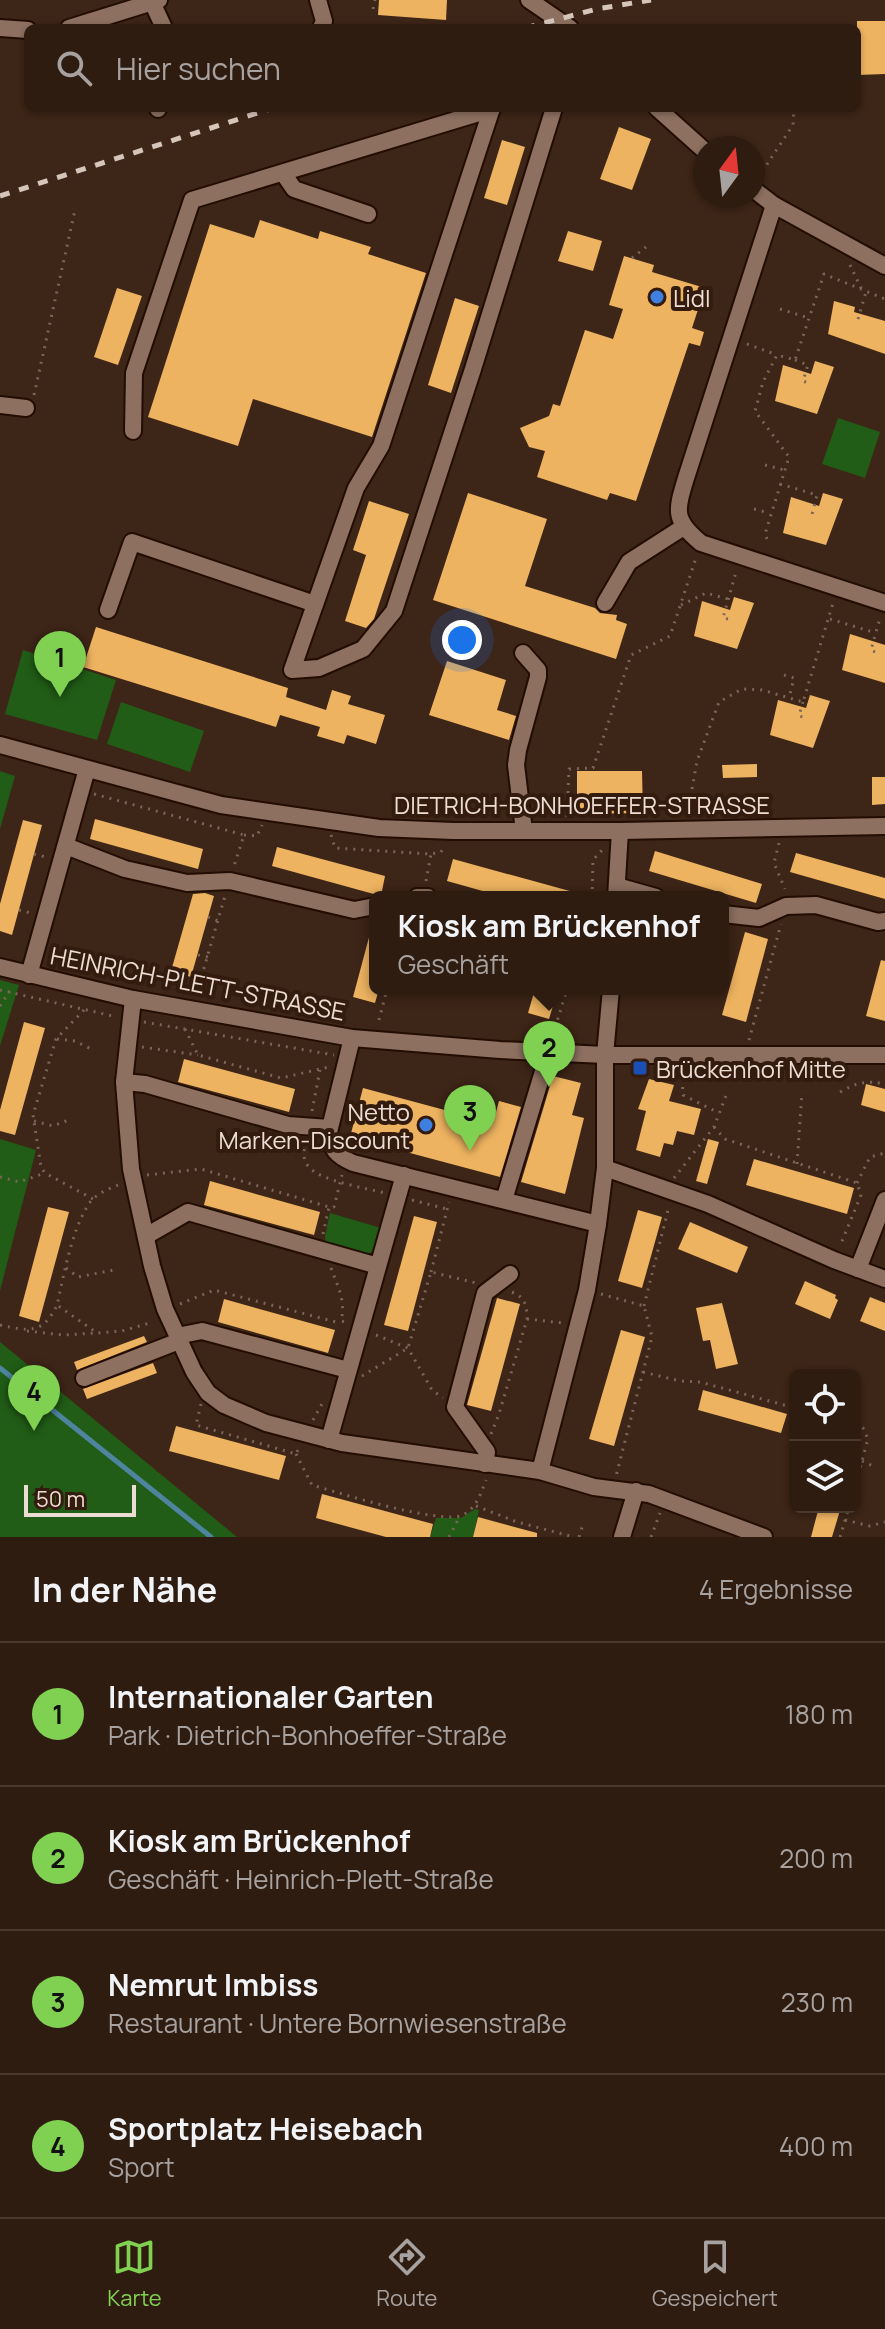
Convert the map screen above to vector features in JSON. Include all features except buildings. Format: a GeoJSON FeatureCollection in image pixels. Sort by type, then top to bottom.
{"type":"FeatureCollection","features":[{"type":"Feature","properties":{"kind":"street"},"geometry":{"type":"LineString","coordinates":[[318,0],[323,24]]}},
{"type":"Feature","properties":{"kind":"street"},"geometry":{"type":"LineString","coordinates":[[529,0],[564,24]]}},
{"type":"Feature","properties":{"kind":"street"},"geometry":{"type":"LineString","coordinates":[[81,24],[152,1],[162,24]]}},
{"type":"Feature","properties":{"kind":"street"},"geometry":{"type":"LineString","coordinates":[[0,28],[24,30]]}},
{"type":"Feature","properties":{"kind":"street"},"geometry":{"type":"LineString","coordinates":[[133,431],[134,373],[192,200],[479,112]]}},
{"type":"Feature","properties":{"kind":"street"},"geometry":{"type":"LineString","coordinates":[[491,112],[381,446],[356,488],[292,670],[319,668],[363,649],[394,611],[553,112]]}},
{"type":"Feature","properties":{"kind":"street"},"geometry":{"type":"LineString","coordinates":[[661,112],[693,140]]}},
{"type":"Feature","properties":{"kind":"street"},"geometry":{"type":"LineString","coordinates":[[283,173],[294,189],[368,214]]}},
{"type":"Feature","properties":{"kind":"street"},"geometry":{"type":"LineString","coordinates":[[765,197],[885,266]]}},
{"type":"Feature","properties":{"kind":"street"},"geometry":{"type":"LineString","coordinates":[[774,205],[680,499],[678,514],[682,528],[701,543],[885,603]]}},
{"type":"Feature","properties":{"kind":"street"},"geometry":{"type":"LineString","coordinates":[[0,405],[26,408]]}},
{"type":"Feature","properties":{"kind":"street"},"geometry":{"type":"LineString","coordinates":[[605,603],[629,562],[682,528]]}},
{"type":"Feature","properties":{"kind":"street"},"geometry":{"type":"LineString","coordinates":[[108,610],[132,542],[315,604]]}},
{"type":"Feature","properties":{"kind":"street"},"geometry":{"type":"LineString","coordinates":[[523,653],[538,670],[516,765],[524,831]]}},
{"type":"Feature","properties":{"kind":"street","name":"DIETRICH-BONHOEFFER-STRASSE"},"geometry":{"type":"LineString","coordinates":[[0,745],[221,805],[405,829],[620,831],[885,826]]}},
{"type":"Feature","properties":{"kind":"street","name":"HEINRICH-PLETT-STRASSE"},"geometry":{"type":"LineString","coordinates":[[26,974],[87,769]]}},
{"type":"Feature","properties":{"kind":"street"},"geometry":{"type":"LineString","coordinates":[[616,891],[620,831]]}},
{"type":"Feature","properties":{"kind":"street"},"geometry":{"type":"LineString","coordinates":[[66,846],[125,869],[187,883],[230,881],[354,910],[369,907]]}},
{"type":"Feature","properties":{"kind":"street"},"geometry":{"type":"LineString","coordinates":[[729,915],[759,918],[786,906],[816,905],[878,922],[885,921]]}},
{"type":"Feature","properties":{"kind":"street","name":"HEINRICH-PLETT-STRASSE"},"geometry":{"type":"LineString","coordinates":[[0,967],[133,999],[352,1038],[605,1055],[885,1055]]}},
{"type":"Feature","properties":{"kind":"street"},"geometry":{"type":"LineString","coordinates":[[540,1471],[587,1290],[598,1224],[605,1168],[605,1055],[610,995]]}},
{"type":"Feature","properties":{"kind":"street"},"geometry":{"type":"LineString","coordinates":[[133,999],[124,1082],[131,1169],[165,1309],[194,1372],[208,1393],[224,1405],[266,1423],[329,1440],[540,1471],[594,1487],[636,1491],[665,1498],[764,1537]]}},
{"type":"Feature","properties":{"kind":"street"},"geometry":{"type":"LineString","coordinates":[[352,1038],[329,1128],[329,1143],[341,1157],[353,1163],[598,1224]]}},
{"type":"Feature","properties":{"kind":"street"},"geometry":{"type":"LineString","coordinates":[[504,1200],[544,1068]]}},
{"type":"Feature","properties":{"kind":"street"},"geometry":{"type":"LineString","coordinates":[[124,1082],[145,1084],[288,1125],[329,1128]]}},
{"type":"Feature","properties":{"kind":"street"},"geometry":{"type":"LineString","coordinates":[[605,1168],[708,1204],[834,1260],[885,1279]]}},
{"type":"Feature","properties":{"kind":"street"},"geometry":{"type":"LineString","coordinates":[[329,1440],[404,1175]]}},
{"type":"Feature","properties":{"kind":"street"},"geometry":{"type":"LineString","coordinates":[[858,1269],[885,1200]]}},
{"type":"Feature","properties":{"kind":"street"},"geometry":{"type":"LineString","coordinates":[[146,1236],[188,1212],[378,1266]]}},
{"type":"Feature","properties":{"kind":"street"},"geometry":{"type":"LineString","coordinates":[[488,1464],[487,1452],[455,1407],[485,1293],[510,1274]]}},
{"type":"Feature","properties":{"kind":"street"},"geometry":{"type":"LineString","coordinates":[[84,1378],[202,1331],[346,1377]]}},
{"type":"Feature","properties":{"kind":"street"},"geometry":{"type":"LineString","coordinates":[[622,1537],[636,1491]]}},
{"type":"Feature","properties":{"kind":"path"},"geometry":{"type":"LineString","coordinates":[[373,9],[375,0]]}},
{"type":"Feature","properties":{"kind":"path"},"geometry":{"type":"LineString","coordinates":[[765,168],[793,125],[794,112]]}},
{"type":"Feature","properties":{"kind":"path"},"geometry":{"type":"LineString","coordinates":[[26,408],[36,389],[75,210]]}},
{"type":"Feature","properties":{"kind":"path"},"geometry":{"type":"LineString","coordinates":[[632,258],[646,247]]}},
{"type":"Feature","properties":{"kind":"path"},"geometry":{"type":"LineString","coordinates":[[795,360],[824,274],[885,299]]}},
{"type":"Feature","properties":{"kind":"path"},"geometry":{"type":"LineString","coordinates":[[858,319],[866,292]]}},
{"type":"Feature","properties":{"kind":"path"},"geometry":{"type":"LineString","coordinates":[[780,309],[809,318]]}},
{"type":"Feature","properties":{"kind":"path"},"geometry":{"type":"LineString","coordinates":[[732,338],[808,365],[803,381],[808,383]]}},
{"type":"Feature","properties":{"kind":"path"},"geometry":{"type":"LineString","coordinates":[[767,539],[765,534],[789,457],[755,411],[763,382],[777,355]]}},
{"type":"Feature","properties":{"kind":"path"},"geometry":{"type":"LineString","coordinates":[[765,465],[784,470]]}},
{"type":"Feature","properties":{"kind":"path"},"geometry":{"type":"LineString","coordinates":[[780,484],[817,495],[812,514],[816,515]]}},
{"type":"Feature","properties":{"kind":"path"},"geometry":{"type":"LineString","coordinates":[[754,509],[771,514]]}},
{"type":"Feature","properties":{"kind":"path"},"geometry":{"type":"LineString","coordinates":[[567,830],[569,769],[593,768],[631,655],[670,636],[701,543]]}},
{"type":"Feature","properties":{"kind":"path"},"geometry":{"type":"LineString","coordinates":[[728,619],[723,618],[741,557]]}},
{"type":"Feature","properties":{"kind":"path"},"geometry":{"type":"LineString","coordinates":[[803,717],[799,716],[838,588]]}},
{"type":"Feature","properties":{"kind":"path"},"geometry":{"type":"LineString","coordinates":[[681,605],[706,593],[728,599]]}},
{"type":"Feature","properties":{"kind":"path"},"geometry":{"type":"LineString","coordinates":[[875,652],[871,650],[885,603]]}},
{"type":"Feature","properties":{"kind":"path"},"geometry":{"type":"LineString","coordinates":[[828,618],[876,633]]}},
{"type":"Feature","properties":{"kind":"path"},"geometry":{"type":"LineString","coordinates":[[784,675],[794,678],[789,698]]}},
{"type":"Feature","properties":{"kind":"path"},"geometry":{"type":"LineString","coordinates":[[692,789],[697,761],[719,702],[742,689],[762,690],[803,702]]}},
{"type":"Feature","properties":{"kind":"path"},"geometry":{"type":"LineString","coordinates":[[81,791],[244,835],[257,836],[270,813]]}},
{"type":"Feature","properties":{"kind":"path"},"geometry":{"type":"LineString","coordinates":[[326,821],[335,848],[431,854],[424,891]]}},
{"type":"Feature","properties":{"kind":"path"},"geometry":{"type":"LineString","coordinates":[[748,1055],[749,1035],[786,906],[787,896],[774,863],[780,827]]}},
{"type":"Feature","properties":{"kind":"path"},"geometry":{"type":"LineString","coordinates":[[592,891],[593,860],[620,831]]}},
{"type":"Feature","properties":{"kind":"path"},"geometry":{"type":"LineString","coordinates":[[197,992],[244,835]]}},
{"type":"Feature","properties":{"kind":"path"},"geometry":{"type":"LineString","coordinates":[[208,917],[218,921]]}},
{"type":"Feature","properties":{"kind":"path"},"geometry":{"type":"LineString","coordinates":[[764,954],[772,956]]}},
{"type":"Feature","properties":{"kind":"path"},"geometry":{"type":"LineString","coordinates":[[198,955],[208,957]]}},
{"type":"Feature","properties":{"kind":"path"},"geometry":{"type":"LineString","coordinates":[[0,1006],[26,974]]}},
{"type":"Feature","properties":{"kind":"path"},"geometry":{"type":"LineString","coordinates":[[0,990],[130,1020],[338,1056],[336,1064],[281,1078],[198,1055],[128,1045]]}},
{"type":"Feature","properties":{"kind":"path"},"geometry":{"type":"LineString","coordinates":[[379,1020],[385,995]]}},
{"type":"Feature","properties":{"kind":"path"},"geometry":{"type":"LineString","coordinates":[[553,1035],[565,995]]}},
{"type":"Feature","properties":{"kind":"path"},"geometry":{"type":"LineString","coordinates":[[556,996],[564,998]]}},
{"type":"Feature","properties":{"kind":"path"},"geometry":{"type":"LineString","coordinates":[[752,999],[759,1001]]}},
{"type":"Feature","properties":{"kind":"path"},"geometry":{"type":"LineString","coordinates":[[84,1010],[56,1039],[33,1115],[41,1167],[45,1173],[93,1199]]}},
{"type":"Feature","properties":{"kind":"path"},"geometry":{"type":"LineString","coordinates":[[185,1028],[198,1055]]}},
{"type":"Feature","properties":{"kind":"path"},"geometry":{"type":"LineString","coordinates":[[56,1039],[75,1041],[91,1049]]}},
{"type":"Feature","properties":{"kind":"path"},"geometry":{"type":"LineString","coordinates":[[682,1055],[683,1095],[719,1113]]}},
{"type":"Feature","properties":{"kind":"path"},"geometry":{"type":"LineString","coordinates":[[840,1092],[869,1080],[885,1084]]}},
{"type":"Feature","properties":{"kind":"path"},"geometry":{"type":"LineString","coordinates":[[797,1164],[802,1092]]}},
{"type":"Feature","properties":{"kind":"path"},"geometry":{"type":"LineString","coordinates":[[614,1487],[652,1337],[644,1306],[668,1192],[714,1127],[727,1093]]}},
{"type":"Feature","properties":{"kind":"path"},"geometry":{"type":"LineString","coordinates":[[34,1121],[53,1126],[71,1119]]}},
{"type":"Feature","properties":{"kind":"path"},"geometry":{"type":"LineString","coordinates":[[714,1127],[725,1139],[857,1183]]}},
{"type":"Feature","properties":{"kind":"path"},"geometry":{"type":"LineString","coordinates":[[834,1260],[861,1195],[857,1183],[870,1157],[885,1153]]}},
{"type":"Feature","properties":{"kind":"path"},"geometry":{"type":"LineString","coordinates":[[0,1177],[19,1182],[45,1173]]}},
{"type":"Feature","properties":{"kind":"path"},"geometry":{"type":"LineString","coordinates":[[346,1377],[372,1371],[408,1348],[452,1186]]}},
{"type":"Feature","properties":{"kind":"path"},"geometry":{"type":"LineString","coordinates":[[66,1268],[78,1277],[114,1270]]}},
{"type":"Feature","properties":{"kind":"path"},"geometry":{"type":"LineString","coordinates":[[431,1272],[517,1294],[527,1304],[527,1319],[491,1434]]}},
{"type":"Feature","properties":{"kind":"path"},"geometry":{"type":"LineString","coordinates":[[165,1309],[214,1290],[341,1321]]}},
{"type":"Feature","properties":{"kind":"path"},"geometry":{"type":"LineString","coordinates":[[587,1290],[644,1306]]}},
{"type":"Feature","properties":{"kind":"path"},"geometry":{"type":"LineString","coordinates":[[27,1331],[39,1327],[51,1317],[57,1305]]}},
{"type":"Feature","properties":{"kind":"path"},"geometry":{"type":"LineString","coordinates":[[527,1319],[579,1324]]}},
{"type":"Feature","properties":{"kind":"path"},"geometry":{"type":"LineString","coordinates":[[0,1325],[63,1335],[97,1333]]}},
{"type":"Feature","properties":{"kind":"path"},"geometry":{"type":"LineString","coordinates":[[360,1328],[408,1348],[432,1390],[455,1407]]}},
{"type":"Feature","properties":{"kind":"path"},"geometry":{"type":"LineString","coordinates":[[643,1372],[680,1381],[700,1382],[789,1406]]}},
{"type":"Feature","properties":{"kind":"path"},"geometry":{"type":"LineString","coordinates":[[861,1427],[868,1439],[861,1465]]}},
{"type":"Feature","properties":{"kind":"path"},"geometry":{"type":"LineString","coordinates":[[296,1454],[312,1485],[432,1514],[460,1516]]}},
{"type":"Feature","properties":{"kind":"path"},"geometry":{"type":"LineString","coordinates":[[862,1461],[873,1466]]}},
{"type":"Feature","properties":{"kind":"path"},"geometry":{"type":"LineString","coordinates":[[449,1537],[460,1516],[476,1506],[488,1464]]}},
{"type":"Feature","properties":{"kind":"path"},"geometry":{"type":"LineString","coordinates":[[329,1490],[331,1482]]}},
{"type":"Feature","properties":{"kind":"path"},"geometry":{"type":"LineString","coordinates":[[651,1537],[665,1498]]}},
{"type":"Feature","properties":{"kind":"path"},"geometry":{"type":"LineString","coordinates":[[476,1506],[517,1522],[577,1537],[583,1524]]}},
{"type":"Feature","properties":{"kind":"path"},"geometry":{"type":"LineString","coordinates":[[432,1514],[434,1507]]}},
{"type":"Feature","properties":{"kind":"path"},"geometry":{"type":"LineString","coordinates":[[840,1537],[847,1513]]}},
{"type":"Feature","properties":{"kind":"path"},"geometry":{"type":"LineString","coordinates":[[845,1520],[870,1526],[885,1522]]}},
{"type":"Feature","properties":{"kind":"green space"},"geometry":{"type":"Polygon","coordinates":[[[838,418],[880,432],[865,478],[822,464],[838,418]]]}},
{"type":"Feature","properties":{"kind":"green space"},"geometry":{"type":"Polygon","coordinates":[[[23,650],[116,680],[97,740],[5,714],[23,650]]]}},
{"type":"Feature","properties":{"kind":"green space"},"geometry":{"type":"Polygon","coordinates":[[[121,702],[204,731],[190,772],[107,744],[121,702]]]}},
{"type":"Feature","properties":{"kind":"green space"},"geometry":{"type":"Polygon","coordinates":[[[0,771],[15,776],[0,829],[0,771]]]}},
{"type":"Feature","properties":{"kind":"green space"},"geometry":{"type":"Polygon","coordinates":[[[0,980],[19,985],[0,1046],[0,980]]]}},
{"type":"Feature","properties":{"kind":"green space"},"geometry":{"type":"Polygon","coordinates":[[[0,1139],[36,1150],[0,1291],[0,1139]]]}},
{"type":"Feature","properties":{"kind":"green space"},"geometry":{"type":"Polygon","coordinates":[[[330,1213],[381,1228],[372,1252],[361,1255],[326,1245],[330,1213]]]}},
{"type":"Feature","properties":{"kind":"green space"},"geometry":{"type":"Polygon","coordinates":[[[0,1342],[237,1537],[0,1537],[0,1342]]]}},
{"type":"Feature","properties":{"kind":"green space"},"geometry":{"type":"Polygon","coordinates":[[[475,1509],[479,1510],[473,1537],[430,1537],[436,1518],[461,1518],[475,1509]]]}},
{"type":"Feature","properties":{"kind":"waterway"},"geometry":{"type":"LineString","coordinates":[[0,1368],[211,1537]]}},
{"type":"Feature","properties":{"kind":"railway"},"geometry":{"type":"LineString","coordinates":[[540,24],[597,9],[651,0]]}},
{"type":"Feature","properties":{"kind":"railway"},"geometry":{"type":"LineString","coordinates":[[0,196],[261,112]]}},
{"type":"Feature","properties":{"kind":"place","name":"Lidl"},"geometry":{"type":"Point","coordinates":[657,297]}},
{"type":"Feature","properties":{"kind":"place","name":"Internationaler Garten"},"geometry":{"type":"Point","coordinates":[60,697]}},
{"type":"Feature","properties":{"kind":"place","name":"Brückenhof Mitte"},"geometry":{"type":"Point","coordinates":[640,1068]}},
{"type":"Feature","properties":{"kind":"place","name":"Kiosk am Brückenhof"},"geometry":{"type":"Point","coordinates":[549,1087]}},
{"type":"Feature","properties":{"kind":"place","name":"Netto Marken-Discount"},"geometry":{"type":"Point","coordinates":[426,1125]}},
{"type":"Feature","properties":{"kind":"place","name":"Nemrut Imbiss"},"geometry":{"type":"Point","coordinates":[470,1151]}},
{"type":"Feature","properties":{"kind":"place","name":"Sportplatz Heisebach"},"geometry":{"type":"Point","coordinates":[34,1431]}}]}
